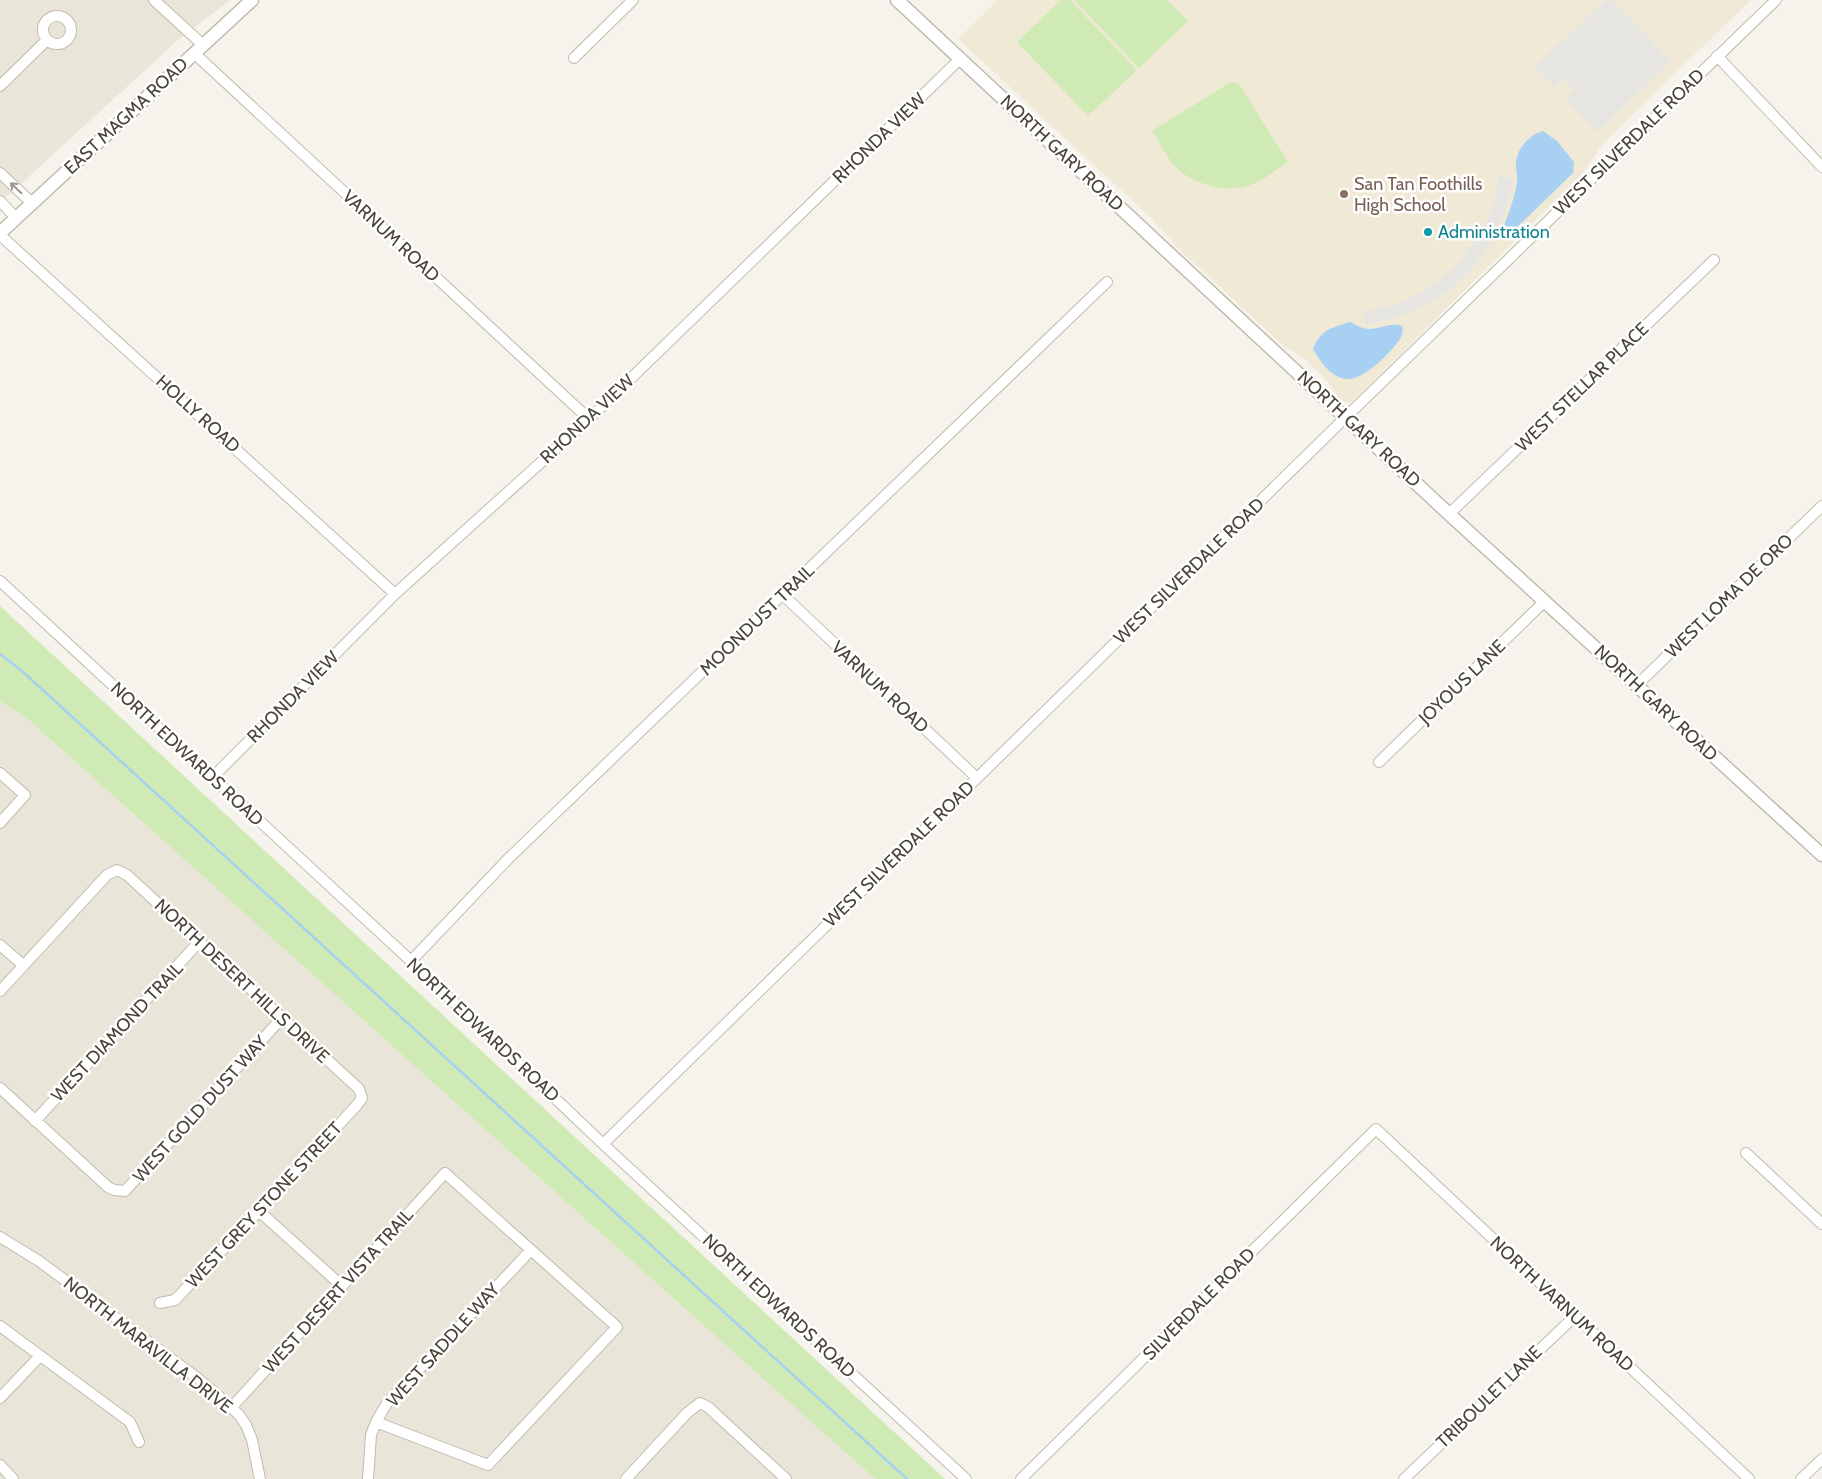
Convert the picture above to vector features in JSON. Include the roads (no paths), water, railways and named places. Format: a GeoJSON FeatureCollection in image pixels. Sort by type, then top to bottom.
{"type":"FeatureCollection","features":[{"type":"Feature","properties":{"kind":"street","name":"VARNUM ROAD"},"geometry":{"type":"LineString","coordinates":[[154,0],[198,49],[589,419]]}},
{"type":"Feature","properties":{"kind":"street","name":"EAST MAGMA ROAD"},"geometry":{"type":"LineString","coordinates":[[0,234],[252,0]]}},
{"type":"Feature","properties":{"kind":"street"},"geometry":{"type":"LineString","coordinates":[[574,58],[633,0]]}},
{"type":"Feature","properties":{"kind":"street","name":"NORTH GARY ROAD"},"geometry":{"type":"LineString","coordinates":[[897,0],[1449,514],[1822,855]]}},
{"type":"Feature","properties":{"kind":"street","name":"WEST SILVERDALE ROAD"},"geometry":{"type":"LineString","coordinates":[[604,1144],[1346,417],[1776,0]]}},
{"type":"Feature","properties":{"kind":"street"},"geometry":{"type":"LineString","coordinates":[[0,86],[47,40]]}},
{"type":"Feature","properties":{"kind":"street"},"geometry":{"type":"LineString","coordinates":[[1717,56],[1822,167]]}},
{"type":"Feature","properties":{"kind":"street","name":"RHONDA VIEW"},"geometry":{"type":"LineString","coordinates":[[212,778],[395,594],[589,419],[961,58]]}},
{"type":"Feature","properties":{"kind":"street"},"geometry":{"type":"LineString","coordinates":[[0,172],[32,204]]}},
{"type":"Feature","properties":{"kind":"street"},"geometry":{"type":"LineString","coordinates":[[0,201],[16,218]]}},
{"type":"Feature","properties":{"kind":"street","name":"HOLLY ROAD"},"geometry":{"type":"LineString","coordinates":[[0,234],[395,594]]}},
{"type":"Feature","properties":{"kind":"street","name":"WEST STELLAR PLACE"},"geometry":{"type":"LineString","coordinates":[[1449,514],[1714,260]]}},
{"type":"Feature","properties":{"kind":"street","name":"MOONDUST TRAIL"},"geometry":{"type":"LineString","coordinates":[[411,962],[508,859],[1107,282]]}},
{"type":"Feature","properties":{"kind":"street","name":"WEST LOMA DE ORO"},"geometry":{"type":"LineString","coordinates":[[1637,685],[1822,506]]}},
{"type":"Feature","properties":{"kind":"street","name":"NORTH EDWARDS ROAD"},"geometry":{"type":"LineString","coordinates":[[0,581],[966,1479]]}},
{"type":"Feature","properties":{"kind":"street","name":"VARNUM ROAD"},"geometry":{"type":"LineString","coordinates":[[783,595],[977,778]]}},
{"type":"Feature","properties":{"kind":"street","name":"JOYOUS LANE"},"geometry":{"type":"LineString","coordinates":[[1379,762],[1545,601]]}},
{"type":"Feature","properties":{"kind":"street"},"geometry":{"type":"LineString","coordinates":[[0,773],[25,795],[0,823]]}},
{"type":"Feature","properties":{"kind":"street","name":"NORTH DESERT HILLS DRIVE"},"geometry":{"type":"LineString","coordinates":[[23,965],[107,875],[117,870],[127,875],[281,1019],[359,1088],[362,1098]]}},
{"type":"Feature","properties":{"kind":"street","name":"WEST DIAMOND TRAIL"},"geometry":{"type":"LineString","coordinates":[[36,1121],[199,942]]}},
{"type":"Feature","properties":{"kind":"street"},"geometry":{"type":"LineString","coordinates":[[0,945],[23,965],[0,991]]}},
{"type":"Feature","properties":{"kind":"street","name":"WEST GOLD DUST WAY"},"geometry":{"type":"LineString","coordinates":[[36,1121],[108,1187],[114,1190],[125,1191],[281,1019]]}},
{"type":"Feature","properties":{"kind":"street"},"geometry":{"type":"LineString","coordinates":[[0,1088],[36,1121]]}},
{"type":"Feature","properties":{"kind":"street","name":"WEST GREY STONE STREET"},"geometry":{"type":"LineString","coordinates":[[160,1303],[175,1300],[362,1098]]}},
{"type":"Feature","properties":{"kind":"street","name":"NORTH VARNUM ROAD"},"geometry":{"type":"LineString","coordinates":[[1376,1130],[1749,1479]]}},
{"type":"Feature","properties":{"kind":"street","name":"SILVERDALE ROAD"},"geometry":{"type":"LineString","coordinates":[[1021,1479],[1376,1130]]}},
{"type":"Feature","properties":{"kind":"street"},"geometry":{"type":"LineString","coordinates":[[1746,1152],[1822,1224]]}},
{"type":"Feature","properties":{"kind":"street","name":"WEST DESERT VISTA TRAIL"},"geometry":{"type":"LineString","coordinates":[[231,1408],[445,1173],[531,1250]]}},
{"type":"Feature","properties":{"kind":"street"},"geometry":{"type":"LineString","coordinates":[[259,1211],[342,1286]]}},
{"type":"Feature","properties":{"kind":"street","name":"NORTH MARAVILLA DRIVE"},"geometry":{"type":"LineString","coordinates":[[0,1237],[39,1261],[180,1365],[240,1416],[252,1440],[260,1479]]}},
{"type":"Feature","properties":{"kind":"street"},"geometry":{"type":"LineString","coordinates":[[376,1422],[488,1465],[616,1326],[531,1250]]}},
{"type":"Feature","properties":{"kind":"street","name":"WEST SADDLE WAY"},"geometry":{"type":"LineString","coordinates":[[368,1479],[372,1435],[376,1422],[387,1403],[531,1250]]}},
{"type":"Feature","properties":{"kind":"street","name":"TRIBOULET LANE"},"geometry":{"type":"LineString","coordinates":[[1404,1479],[1574,1316]]}},
{"type":"Feature","properties":{"kind":"street"},"geometry":{"type":"LineString","coordinates":[[0,1326],[130,1422],[139,1442]]}},
{"type":"Feature","properties":{"kind":"street"},"geometry":{"type":"LineString","coordinates":[[0,1398],[40,1356]]}},
{"type":"Feature","properties":{"kind":"street"},"geometry":{"type":"LineString","coordinates":[[626,1479],[687,1413],[700,1403],[708,1407],[786,1479]]}},
{"type":"Feature","properties":{"kind":"street"},"geometry":{"type":"LineString","coordinates":[[1801,1479],[1822,1458]]}},
{"type":"Feature","properties":{"kind":"street"},"geometry":{"type":"LineString","coordinates":[[0,1465],[13,1479]]}},
{"type":"Feature","properties":{"kind":"water"},"geometry":{"type":"Polygon","coordinates":[[[1543,131],[1557,141],[1574,162],[1573,173],[1505,239],[1501,239],[1499,236],[1510,211],[1517,184],[1516,165],[1518,154],[1528,139],[1543,131]]]}},
{"type":"Feature","properties":{"kind":"water"},"geometry":{"type":"Polygon","coordinates":[[[1350,322],[1369,329],[1398,325],[1402,326],[1403,332],[1397,343],[1377,364],[1361,375],[1347,379],[1336,376],[1331,372],[1313,349],[1319,337],[1327,330],[1350,322]]]}},
{"type":"Feature","properties":{"kind":"waterway"},"geometry":{"type":"LineString","coordinates":[[0,654],[22,671],[907,1479]]}},
{"type":"Feature","properties":{"kind":"place","name":"San Tan Foothills High School"},"geometry":{"type":"Point","coordinates":[1344,194]}},
{"type":"Feature","properties":{"kind":"place","name":"Administration"},"geometry":{"type":"Point","coordinates":[1428,232]}}]}
